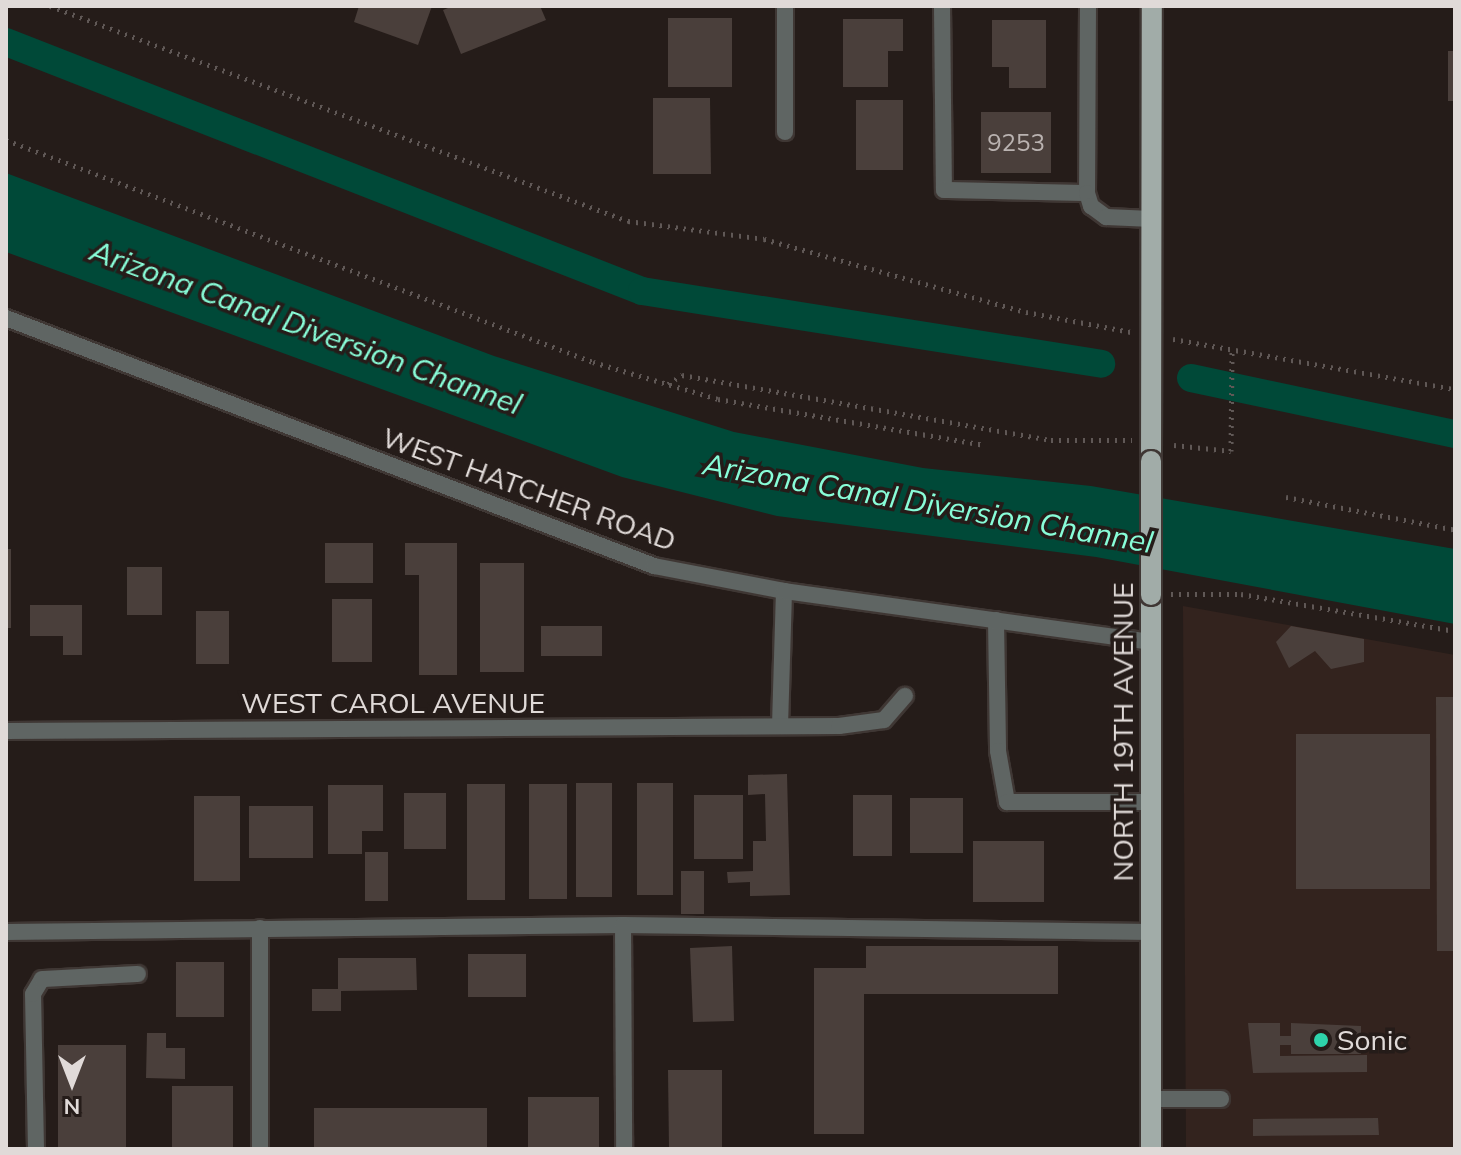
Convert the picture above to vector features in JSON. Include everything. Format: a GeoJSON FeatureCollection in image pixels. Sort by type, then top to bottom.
{"type":"FeatureCollection","features":[{"type":"Feature","properties":{"kind":"main road","name":"NORTH 19TH AVENUE"},"geometry":{"type":"LineString","coordinates":[[1151,1149],[1152,6]]}},
{"type":"Feature","properties":{"kind":"street"},"geometry":{"type":"LineString","coordinates":[[785,6],[785,132]]}},
{"type":"Feature","properties":{"kind":"street"},"geometry":{"type":"LineString","coordinates":[[942,6],[944,190],[1087,193]]}},
{"type":"Feature","properties":{"kind":"street"},"geometry":{"type":"LineString","coordinates":[[1088,6],[1087,193],[1091,206],[1106,217],[1152,219]]}},
{"type":"Feature","properties":{"kind":"street","name":"WEST HATCHER ROAD"},"geometry":{"type":"LineString","coordinates":[[6,318],[569,537],[654,566],[784,591],[1151,642]]}},
{"type":"Feature","properties":{"kind":"street"},"geometry":{"type":"LineString","coordinates":[[780,726],[784,591]]}},
{"type":"Feature","properties":{"kind":"street"},"geometry":{"type":"LineString","coordinates":[[996,620],[998,751],[1007,802],[1151,802]]}},
{"type":"Feature","properties":{"kind":"street","name":"WEST CAROL AVENUE"},"geometry":{"type":"LineString","coordinates":[[6,731],[780,726],[884,720],[905,696]]}},
{"type":"Feature","properties":{"kind":"street"},"geometry":{"type":"LineString","coordinates":[[623,925],[624,1149]]}},
{"type":"Feature","properties":{"kind":"street"},"geometry":{"type":"LineString","coordinates":[[6,932],[623,925],[1151,932]]}},
{"type":"Feature","properties":{"kind":"street"},"geometry":{"type":"LineString","coordinates":[[260,928],[260,1149]]}},
{"type":"Feature","properties":{"kind":"street"},"geometry":{"type":"LineString","coordinates":[[36,1149],[37,986],[56,974],[138,974]]}},
{"type":"Feature","properties":{"kind":"street"},"geometry":{"type":"LineString","coordinates":[[1151,1099],[1221,1099]]}},
{"type":"Feature","properties":{"kind":"path"},"geometry":{"type":"LineString","coordinates":[[50,6],[628,221],[764,239],[1103,327]]}},
{"type":"Feature","properties":{"kind":"path"},"geometry":{"type":"LineString","coordinates":[[6,140],[593,362],[718,399],[983,445]]}},
{"type":"Feature","properties":{"kind":"path"},"geometry":{"type":"LineString","coordinates":[[1189,341],[1455,389]]}},
{"type":"Feature","properties":{"kind":"path"},"geometry":{"type":"LineString","coordinates":[[1187,446],[1231,451],[1232,350]]}},
{"type":"Feature","properties":{"kind":"path"},"geometry":{"type":"LineString","coordinates":[[668,384],[682,375],[1051,440],[1108,437]]}},
{"type":"Feature","properties":{"kind":"path"},"geometry":{"type":"LineString","coordinates":[[1286,497],[1455,530]]}},
{"type":"Feature","properties":{"kind":"path"},"geometry":{"type":"LineString","coordinates":[[1191,594],[1270,598],[1455,631]]}},
{"type":"Feature","properties":{"kind":"shaded area"},"geometry":{"type":"Polygon","coordinates":[[[1183,606],[1455,655],[1455,1149],[1186,1149],[1183,606]]]}},
{"type":"Feature","properties":{"kind":"water","name":"Arizona Canal Diversion Channel"},"geometry":{"type":"Polygon","coordinates":[[[6,173],[494,356],[734,432],[923,468],[1091,486],[1455,549],[1455,624],[1096,557],[777,516],[622,477],[6,252],[6,173]]]}},
{"type":"Feature","properties":{"kind":"building"},"geometry":{"type":"Polygon","coordinates":[[[359,6],[432,6],[418,45],[354,22],[359,6]]]}},
{"type":"Feature","properties":{"kind":"building"},"geometry":{"type":"Polygon","coordinates":[[[453,6],[540,6],[546,20],[461,54],[443,10],[453,6]]]}},
{"type":"Feature","properties":{"kind":"building"},"geometry":{"type":"Polygon","coordinates":[[[668,18],[732,18],[732,87],[668,87],[668,18]]]}},
{"type":"Feature","properties":{"kind":"building"},"geometry":{"type":"Polygon","coordinates":[[[843,19],[903,19],[903,51],[888,51],[888,87],[843,87],[843,19]]]}},
{"type":"Feature","properties":{"kind":"building"},"geometry":{"type":"Polygon","coordinates":[[[992,20],[1046,20],[1046,88],[1009,88],[1009,67],[992,67],[992,20]]]}},
{"type":"Feature","properties":{"kind":"building"},"geometry":{"type":"Polygon","coordinates":[[[1448,51],[1455,51],[1455,101],[1448,101],[1448,51]]]}},
{"type":"Feature","properties":{"kind":"building"},"geometry":{"type":"Polygon","coordinates":[[[653,98],[710,98],[711,174],[653,174],[653,98]]]}},
{"type":"Feature","properties":{"kind":"building"},"geometry":{"type":"Polygon","coordinates":[[[856,100],[903,100],[903,170],[856,170],[856,100]]]}},
{"type":"Feature","properties":{"kind":"building"},"geometry":{"type":"Polygon","coordinates":[[[981,112],[1051,112],[1051,173],[981,173],[981,112]]]}},
{"type":"Feature","properties":{"kind":"building"},"geometry":{"type":"Polygon","coordinates":[[[325,543],[373,543],[373,583],[325,583],[325,543]]]}},
{"type":"Feature","properties":{"kind":"building"},"geometry":{"type":"Polygon","coordinates":[[[405,543],[457,543],[457,675],[419,675],[419,575],[405,575],[405,543]]]}},
{"type":"Feature","properties":{"kind":"building"},"geometry":{"type":"Polygon","coordinates":[[[6,549],[11,549],[11,628],[6,628],[6,549]]]}},
{"type":"Feature","properties":{"kind":"building"},"geometry":{"type":"Polygon","coordinates":[[[480,563],[524,563],[524,672],[480,672],[480,563]]]}},
{"type":"Feature","properties":{"kind":"building"},"geometry":{"type":"Polygon","coordinates":[[[127,567],[162,567],[162,615],[127,615],[127,567]]]}},
{"type":"Feature","properties":{"kind":"building"},"geometry":{"type":"Polygon","coordinates":[[[332,599],[372,599],[372,662],[332,662],[332,599]]]}},
{"type":"Feature","properties":{"kind":"building"},"geometry":{"type":"Polygon","coordinates":[[[30,605],[82,605],[82,655],[63,655],[63,636],[30,636],[30,605]]]}},
{"type":"Feature","properties":{"kind":"building"},"geometry":{"type":"Polygon","coordinates":[[[196,611],[229,611],[229,664],[196,664],[196,611]]]}},
{"type":"Feature","properties":{"kind":"building"},"geometry":{"type":"Polygon","coordinates":[[[541,626],[602,626],[602,656],[541,656],[541,626]]]}},
{"type":"Feature","properties":{"kind":"building"},"geometry":{"type":"Polygon","coordinates":[[[1291,626],[1364,639],[1364,662],[1331,669],[1315,651],[1289,668],[1276,642],[1291,626]]]}},
{"type":"Feature","properties":{"kind":"building"},"geometry":{"type":"Polygon","coordinates":[[[1436,697],[1455,697],[1455,951],[1437,951],[1436,697]]]}},
{"type":"Feature","properties":{"kind":"building"},"geometry":{"type":"Polygon","coordinates":[[[1296,734],[1430,734],[1430,889],[1296,889],[1296,734]]]}},
{"type":"Feature","properties":{"kind":"building"},"geometry":{"type":"Polygon","coordinates":[[[787,774],[790,895],[750,896],[750,882],[728,883],[727,872],[753,871],[753,841],[766,841],[765,794],[748,795],[748,775],[787,774]]]}},
{"type":"Feature","properties":{"kind":"building"},"geometry":{"type":"Polygon","coordinates":[[[576,783],[612,783],[612,897],[576,897],[576,783]]]}},
{"type":"Feature","properties":{"kind":"building"},"geometry":{"type":"Polygon","coordinates":[[[637,783],[673,783],[673,895],[637,895],[637,783]]]}},
{"type":"Feature","properties":{"kind":"building"},"geometry":{"type":"Polygon","coordinates":[[[467,784],[505,784],[505,900],[467,900],[467,784]]]}},
{"type":"Feature","properties":{"kind":"building"},"geometry":{"type":"Polygon","coordinates":[[[529,784],[567,784],[567,899],[529,899],[529,784]]]}},
{"type":"Feature","properties":{"kind":"building"},"geometry":{"type":"Polygon","coordinates":[[[328,785],[383,785],[383,831],[362,831],[362,854],[328,854],[328,785]]]}},
{"type":"Feature","properties":{"kind":"building"},"geometry":{"type":"Polygon","coordinates":[[[404,793],[446,793],[446,849],[404,849],[404,793]]]}},
{"type":"Feature","properties":{"kind":"building"},"geometry":{"type":"Polygon","coordinates":[[[694,795],[743,795],[743,859],[694,859],[694,795]]]}},
{"type":"Feature","properties":{"kind":"building"},"geometry":{"type":"Polygon","coordinates":[[[853,795],[892,795],[892,856],[853,856],[853,795]]]}},
{"type":"Feature","properties":{"kind":"building"},"geometry":{"type":"Polygon","coordinates":[[[194,796],[240,796],[240,881],[194,881],[194,796]]]}},
{"type":"Feature","properties":{"kind":"building"},"geometry":{"type":"Polygon","coordinates":[[[910,798],[963,798],[963,853],[910,853],[910,798]]]}},
{"type":"Feature","properties":{"kind":"building"},"geometry":{"type":"Polygon","coordinates":[[[249,806],[313,806],[313,858],[249,858],[249,806]]]}},
{"type":"Feature","properties":{"kind":"building"},"geometry":{"type":"Polygon","coordinates":[[[973,841],[1044,841],[1044,902],[973,902],[973,841]]]}},
{"type":"Feature","properties":{"kind":"building"},"geometry":{"type":"Polygon","coordinates":[[[365,852],[388,852],[388,901],[365,901],[365,852]]]}},
{"type":"Feature","properties":{"kind":"building"},"geometry":{"type":"Polygon","coordinates":[[[681,871],[704,871],[704,914],[681,914],[681,871]]]}},
{"type":"Feature","properties":{"kind":"building"},"geometry":{"type":"Polygon","coordinates":[[[732,946],[734,1021],[693,1022],[690,948],[732,946]]]}},
{"type":"Feature","properties":{"kind":"building"},"geometry":{"type":"Polygon","coordinates":[[[866,946],[1058,946],[1058,994],[864,994],[864,1134],[814,1134],[814,968],[866,968],[866,946]]]}},
{"type":"Feature","properties":{"kind":"building"},"geometry":{"type":"Polygon","coordinates":[[[468,954],[526,954],[526,997],[468,997],[468,954]]]}},
{"type":"Feature","properties":{"kind":"building"},"geometry":{"type":"Polygon","coordinates":[[[338,958],[416,958],[417,990],[341,991],[341,1011],[312,1011],[312,989],[338,989],[338,958]]]}},
{"type":"Feature","properties":{"kind":"building"},"geometry":{"type":"Polygon","coordinates":[[[176,962],[224,962],[224,1017],[176,1017],[176,962]]]}},
{"type":"Feature","properties":{"kind":"building"},"geometry":{"type":"Polygon","coordinates":[[[1248,1023],[1280,1023],[1280,1036],[1291,1036],[1291,1023],[1361,1026],[1361,1054],[1291,1054],[1291,1045],[1280,1045],[1280,1056],[1367,1055],[1367,1072],[1253,1073],[1248,1023]]]}},
{"type":"Feature","properties":{"kind":"building"},"geometry":{"type":"Polygon","coordinates":[[[147,1033],[166,1033],[166,1048],[185,1048],[185,1079],[146,1078],[147,1033]]]}},
{"type":"Feature","properties":{"kind":"building"},"geometry":{"type":"Polygon","coordinates":[[[58,1045],[126,1045],[126,1149],[58,1149],[58,1045]]]}},
{"type":"Feature","properties":{"kind":"building"},"geometry":{"type":"Polygon","coordinates":[[[668,1070],[722,1070],[722,1148],[669,1149],[668,1070]]]}},
{"type":"Feature","properties":{"kind":"building"},"geometry":{"type":"Polygon","coordinates":[[[172,1086],[233,1086],[233,1149],[172,1149],[172,1086]]]}},
{"type":"Feature","properties":{"kind":"building"},"geometry":{"type":"Polygon","coordinates":[[[528,1097],[599,1097],[599,1149],[528,1149],[528,1097]]]}},
{"type":"Feature","properties":{"kind":"building"},"geometry":{"type":"Polygon","coordinates":[[[314,1108],[487,1108],[487,1147],[314,1147],[314,1108]]]}},
{"type":"Feature","properties":{"kind":"building"},"geometry":{"type":"Polygon","coordinates":[[[1378,1118],[1379,1135],[1253,1136],[1253,1119],[1378,1118]]]}},
{"type":"Feature","properties":{"kind":"waterway"},"geometry":{"type":"LineString","coordinates":[[6,42],[642,291],[1101,364]]}},
{"type":"Feature","properties":{"kind":"waterway"},"geometry":{"type":"LineString","coordinates":[[1191,378],[1455,434]]}},
{"type":"Feature","properties":{"kind":"place","name":"Sonic"},"geometry":{"type":"Point","coordinates":[1321,1040]}}]}
